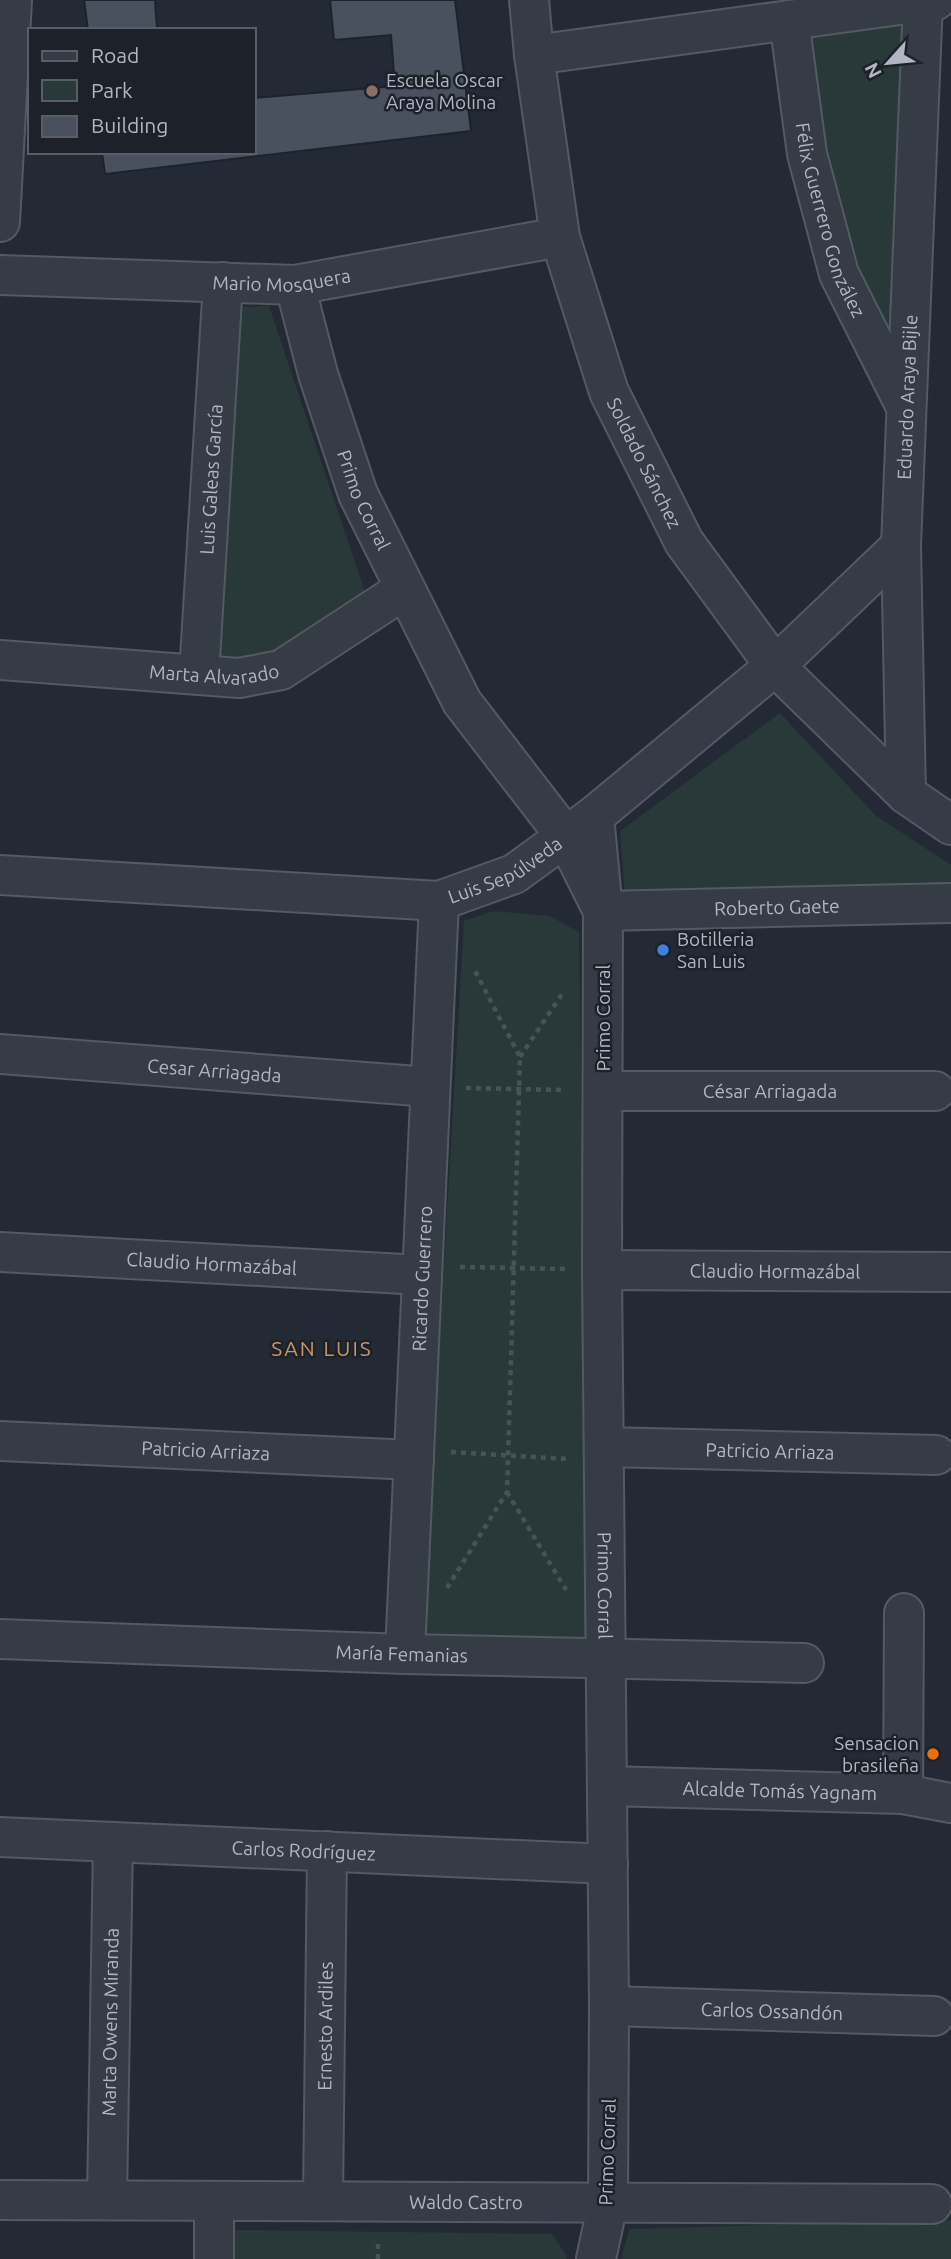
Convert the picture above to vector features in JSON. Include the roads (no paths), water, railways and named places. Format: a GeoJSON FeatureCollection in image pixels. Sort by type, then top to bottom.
{"type":"FeatureCollection","features":[{"type":"Feature","properties":{"kind":"street"},"geometry":{"type":"LineString","coordinates":[[0,222],[3,105],[12,0]]}},
{"type":"Feature","properties":{"kind":"street","name":"Soldado Sánchez"},"geometry":{"type":"LineString","coordinates":[[529,0],[534,55],[560,237],[609,392],[684,542],[775,666],[906,794],[951,825]]}},
{"type":"Feature","properties":{"kind":"street"},"geometry":{"type":"LineString","coordinates":[[534,55],[935,0]]}},
{"type":"Feature","properties":{"kind":"street","name":"Eduardo Araya Bijle"},"geometry":{"type":"LineString","coordinates":[[906,794],[901,546],[906,407],[935,0]]}},
{"type":"Feature","properties":{"kind":"street","name":"Félix Guerrero González"},"geometry":{"type":"LineString","coordinates":[[789,20],[807,154],[839,274],[906,407]]}},
{"type":"Feature","properties":{"kind":"street","name":"Mario Mosquera"},"geometry":{"type":"LineString","coordinates":[[0,275],[295,285],[560,237]]}},
{"type":"Feature","properties":{"kind":"street","name":"Luis Galeas García"},"geometry":{"type":"LineString","coordinates":[[199,675],[223,282]]}},
{"type":"Feature","properties":{"kind":"street","name":"Primo Corral"},"geometry":{"type":"LineString","coordinates":[[295,285],[318,374],[358,494],[462,702],[580,826],[603,911],[602,1270],[608,1786],[608,2203],[596,2259]]}},
{"type":"Feature","properties":{"kind":"street","name":"Luis Sepúlveda"},"geometry":{"type":"LineString","coordinates":[[0,875],[439,901],[514,874],[580,826],[775,666],[901,546]]}},
{"type":"Feature","properties":{"kind":"street","name":"Marta Alvarado"},"geometry":{"type":"LineString","coordinates":[[0,660],[239,678],[281,670],[405,589]]}},
{"type":"Feature","properties":{"kind":"street","name":"Ricardo Guerrero"},"geometry":{"type":"LineString","coordinates":[[405,1654],[439,901]]}},
{"type":"Feature","properties":{"kind":"street","name":"Roberto Gaete"},"geometry":{"type":"LineString","coordinates":[[603,911],[951,903]]}},
{"type":"Feature","properties":{"kind":"street","name":"Cesar Arriagada"},"geometry":{"type":"LineString","coordinates":[[0,1054],[430,1087]]}},
{"type":"Feature","properties":{"kind":"street","name":"César Arriagada"},"geometry":{"type":"LineString","coordinates":[[604,1091],[936,1091]]}},
{"type":"Feature","properties":{"kind":"street","name":"Claudio Hormazábal"},"geometry":{"type":"LineString","coordinates":[[0,1252],[422,1271]]}},
{"type":"Feature","properties":{"kind":"street","name":"Claudio Hormazábal"},"geometry":{"type":"LineString","coordinates":[[602,1270],[949,1272]]}},
{"type":"Feature","properties":{"kind":"street","name":"Patricio Arriaza"},"geometry":{"type":"LineString","coordinates":[[0,1441],[414,1455]]}},
{"type":"Feature","properties":{"kind":"street","name":"Patricio Arriaza"},"geometry":{"type":"LineString","coordinates":[[604,1454],[936,1455]]}},
{"type":"Feature","properties":{"kind":"street"},"geometry":{"type":"LineString","coordinates":[[903,1794],[904,1613]]}},
{"type":"Feature","properties":{"kind":"street","name":"María Femanias"},"geometry":{"type":"LineString","coordinates":[[0,1639],[405,1654],[804,1664]]}},
{"type":"Feature","properties":{"kind":"street","name":"Alcalde Tomás Yagnam"},"geometry":{"type":"LineString","coordinates":[[608,1786],[903,1794],[951,1803]]}},
{"type":"Feature","properties":{"kind":"street","name":"Carlos Rodríguez"},"geometry":{"type":"LineString","coordinates":[[0,1838],[608,1864]]}},
{"type":"Feature","properties":{"kind":"street","name":"Marta Owens Miranda"},"geometry":{"type":"LineString","coordinates":[[107,2200],[113,1842]]}},
{"type":"Feature","properties":{"kind":"street","name":"Ernesto Ardiles"},"geometry":{"type":"LineString","coordinates":[[323,2202],[327,1851]]}},
{"type":"Feature","properties":{"kind":"street","name":"Carlos Ossandón"},"geometry":{"type":"LineString","coordinates":[[609,2006],[934,2016]]}},
{"type":"Feature","properties":{"kind":"street","name":"Waldo Castro"},"geometry":{"type":"LineString","coordinates":[[0,2200],[932,2204]]}},
{"type":"Feature","properties":{"kind":"street"},"geometry":{"type":"LineString","coordinates":[[214,2201],[215,2259]]}},
{"type":"Feature","properties":{"kind":"place","name":"Escuela Oscar Araya Molina"},"geometry":{"type":"Point","coordinates":[372,91]}},
{"type":"Feature","properties":{"kind":"place","name":"Botilleria San Luis"},"geometry":{"type":"Point","coordinates":[663,950]}},
{"type":"Feature","properties":{"kind":"place","name":"Sensacion brasileña"},"geometry":{"type":"Point","coordinates":[933,1754]}},
{"type":"Feature","properties":{"kind":"district","name":"SAN LUIS"},"geometry":{"type":"Point","coordinates":[322,1349]}}]}
